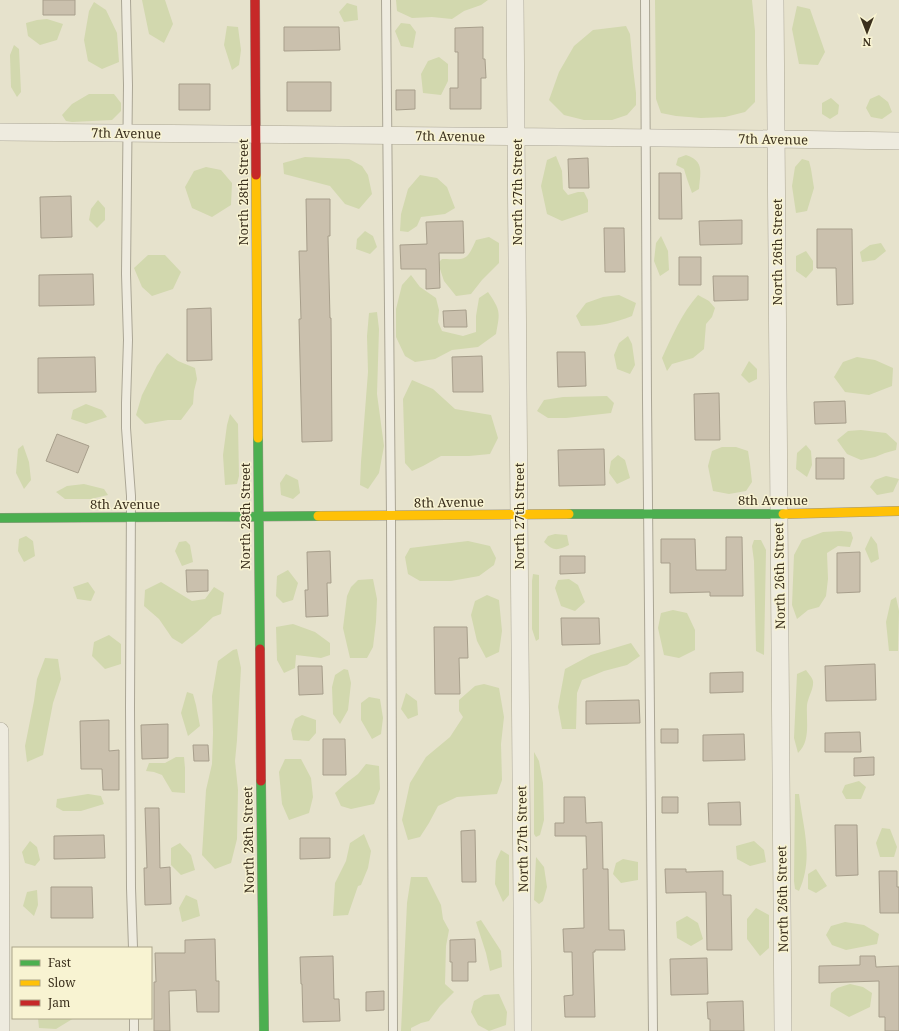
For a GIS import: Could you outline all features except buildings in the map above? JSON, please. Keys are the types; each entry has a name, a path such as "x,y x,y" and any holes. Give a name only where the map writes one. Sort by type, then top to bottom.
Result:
{"street":[{"name":"North 28th Street","path":"255,0 258,517 264,1031"},
{"name":"North 27th Street","path":"515,0 523,1031"},
{"name":"North 26th Street","path":"775,0 783,1031"},
{"name":"7th Avenue","path":"0,132 899,141"},
{"name":"8th Avenue","path":"0,518 899,511"},
{"path":"0,731 1,1031"}],"lane":[{"path":"126,0 128,85 126,274 128,340 126,428 131,496 130,700 133,947"},
{"path":"386,0 391,516 393,1031"},
{"path":"645,0 653,1031"},
{"path":"134,1019 134,1031"}],"green space":[{"path":"142,0 165,0 173,24 164,43 149,34"},
{"path":"396,0 488,0 481,5 464,11 452,19 432,17 412,18 397,11"},
{"path":"655,0 752,0 755,31 755,102 745,112 725,117 701,118 661,113 656,99"},
{"path":"94,2 106,10 117,33 119,62 102,69 88,61 84,40 89,11"},
{"path":"347,3 357,6 358,20 344,22 339,12"},
{"path":"797,6 810,9 825,52 818,65 799,64 792,29"},
{"path":"47,19 63,24 57,40 40,45 28,36 26,23"},
{"path":"401,23 410,24 416,32 413,48 401,46 395,31"},
{"path":"227,26 238,27 241,50 239,65 232,70 224,45"},
{"path":"626,26 630,34 636,105 627,115 612,120 584,120 564,115 549,100 559,72 574,46 593,30"},
{"path":"14,45 19,49 21,92 17,97 11,87 10,55"},
{"path":"439,57 448,64 448,81 441,95 423,93 421,74 428,61"},
{"path":"89,94 114,94 121,103 121,111 112,120 66,121 62,115 72,104"},
{"path":"879,95 888,102 892,112 882,119 871,117 866,108 870,99"},
{"path":"831,98 839,105 838,114 830,119 822,114 822,103"},
{"path":"686,155 696,161 700,168 699,189 692,193 684,169 676,165 678,158"},
{"path":"556,156 562,171 563,189 568,195 584,192 588,200 588,212 562,221 547,214 541,186 547,160"},
{"path":"305,157 349,159 362,166 368,175 372,194 359,209 345,204 330,186 284,174 283,163"},
{"path":"802,159 809,161 814,188 807,211 796,213 792,186 795,167"},
{"path":"206,167 221,170 232,183 231,205 212,217 192,208 185,187 194,171"},
{"path":"420,175 437,178 447,187 455,208 445,214 421,217 417,226 408,232 400,231 401,214 408,189"},
{"path":"98,200 105,208 105,220 97,228 89,220 91,209"},
{"path":"365,231 373,236 377,247 370,254 356,249 357,239"},
{"path":"661,236 668,251 669,270 660,276 654,261 656,243"},
{"path":"489,237 499,243 499,263 482,280 471,294 456,296 444,281 440,269 434,267 442,259 464,258 470,253 476,240"},
{"path":"881,243 886,251 875,260 862,262 860,252 870,245"},
{"path":"806,251 813,261 813,270 806,278 796,271 796,256"},
{"path":"148,255 165,255 181,272 173,289 152,296 142,287 134,268"},
{"path":"411,275 420,287 436,298 439,310 438,322 442,331 463,336 476,332 476,316 479,298 488,292 495,303 499,316 496,334 478,347 452,350 435,359 415,362 405,356 396,337 396,309 402,285"},
{"path":"619,295 636,303 632,316 607,324 581,326 576,316 586,303 603,297"},
{"path":"698,295 709,301 715,308 712,317 706,324 704,349 693,358 672,364 667,371 662,358 682,317"},
{"path":"377,312 379,329 377,394 384,446 379,473 368,489 360,485 368,372 367,336 369,313"},
{"path":"628,336 632,344 635,365 630,374 617,369 614,355 619,343"},
{"path":"167,353 178,361 195,368 197,379 193,404 181,420 168,420 145,424 136,415 142,395 157,366"},
{"path":"857,357 875,360 893,368 892,386 869,395 845,392 834,377 843,362"},
{"path":"749,361 757,369 757,379 749,383 741,375"},
{"path":"412,380 433,389 455,409 491,415 498,438 490,454 441,456 412,471 405,463 403,399"},
{"path":"607,396 614,403 611,413 566,418 548,418 537,411 544,400 563,397"},
{"path":"86,404 102,410 107,417 86,424 71,419 73,410"},
{"path":"230,414 238,424 239,476 237,484 225,485 223,455"},
{"path":"861,430 886,433 897,443 896,450 861,460 847,454 837,440 848,431"},
{"path":"23,445 29,462 31,480 24,489 16,473 18,449"},
{"path":"806,445 811,451 812,465 807,477 796,469 797,453"},
{"path":"722,447 736,447 748,451 752,482 746,491 729,494 713,491 708,466 712,451"},
{"path":"618,455 625,460 630,478 617,484 609,473 611,461"},
{"path":"286,474 298,480 300,493 293,499 281,495 280,483"},
{"path":"886,476 899,479 893,492 877,495 870,487 875,480"},
{"path":"84,484 104,489 108,495 91,499 65,499 56,492 67,486"},
{"path":"823,532 851,532 853,538 850,547 838,546 827,553 828,579 826,596 819,607 808,610 797,619 792,605 794,555 802,540"},
{"path":"555,534 567,535 569,545 562,548 553,549 544,542 548,536"},
{"path":"26,536 33,541 35,556 24,562 18,551 19,539"},
{"path":"871,536 877,544 879,559 871,563 865,549"},
{"path":"754,540 761,540 766,550 764,655 756,651 754,561 752,546"},
{"path":"186,541 190,545 193,562 182,566 175,551 179,542"},
{"path":"468,541 490,546 496,558 494,565 479,576 451,581 420,581 408,574 405,557 410,548"},
{"path":"288,570 298,583 293,600 283,603 276,596 277,576"},
{"path":"533,574 539,575 539,639 536,641 532,629"},
{"path":"373,579 377,599 373,647 367,658 350,658 343,628 347,596 351,587 358,580"},
{"path":"569,579 578,585 585,602 575,611 561,606 555,588 558,580"},
{"path":"88,582 95,592 91,601 77,599 73,587"},
{"path":"161,582 192,601 205,599 214,587 224,593 221,614 213,617 182,644 172,638 159,619 144,606 145,590"},
{"path":"487,595 499,600 502,631 499,652 486,658 477,641 471,615 475,601"},
{"path":"896,597 899,611 898,651 889,651 886,622 891,600"},
{"path":"673,610 687,613 695,630 695,650 679,658 664,655 658,628 661,613"},
{"path":"293,624 315,632 330,643 330,655 321,658 296,655 295,668 284,673 277,660 276,627"},
{"path":"109,635 121,644 121,664 105,669 92,656 94,642"},
{"path":"631,643 640,656 627,665 604,671 582,680 577,693 576,729 562,729 558,707 565,669 591,655"},
{"path":"237,649 241,668 235,761 238,790 237,839 231,863 215,869 202,855 206,790 212,764 212,696 218,661 233,650"},
{"path":"45,658 58,659 61,679 53,703 43,755 27,762 25,746 37,679"},
{"path":"344,669 348,670 351,683 348,710 340,724 333,714 332,687 335,675"},
{"path":"806,670 812,678 813,684 807,705 807,730 805,743 798,753 794,738 797,674"},
{"path":"484,684 499,688 504,717 501,744 502,780 497,794 457,797 438,806 420,837 408,840 402,820 410,783 426,757 450,737 463,717 459,711 459,700 475,686"},
{"path":"187,692 193,694 200,726 188,736 181,713"},
{"path":"406,693 417,701 418,715 408,719 401,709"},
{"path":"369,697 380,699 383,718 381,734 372,739 361,720 361,703"},
{"path":"302,715 316,720 316,733 309,741 293,740 291,730 295,719"},
{"path":"534,752 539,761 543,783 544,820 540,835 536,837 534,834"},
{"path":"176,757 184,757 185,793 172,792 162,775 146,771 149,763 165,763"},
{"path":"285,759 301,759 311,778 313,797 309,813 289,820 282,804 279,772"},
{"path":"366,764 379,766 380,789 374,804 351,809 341,806 335,793 358,774"},
{"path":"859,781 866,787 861,799 846,799 842,792 845,785"},
{"path":"88,794 101,796 104,804 81,811 63,811 56,807 57,799"},
{"path":"795,794 799,794 807,855 806,867 799,891 795,889 794,881"},
{"path":"882,828 890,829 897,847 894,857 880,857 876,843"},
{"path":"364,834 371,851 368,868 361,885 358,886 348,915 333,916 335,883 346,861 350,843"},
{"path":"30,841 37,847 40,860 35,866 25,863 22,852"},
{"path":"754,841 764,850 766,862 750,866 737,859 736,846"},
{"path":"180,843 191,855 195,870 181,875 171,865 171,848"},
{"path":"501,850 509,855 509,895 503,902 495,884 496,861"},
{"path":"536,857 544,867 547,887 543,901 539,904 534,900"},
{"path":"623,859 638,862 638,880 621,883 613,874 616,863"},
{"path":"816,869 827,886 816,893 808,889 808,874"},
{"path":"411,877 427,877 441,905 443,919 449,930 446,946 445,984 454,992 440,1006 429,1021 411,1028 411,1031 401,1031 407,903"},
{"path":"37,890 38,905 34,916 23,906 27,892"},
{"path":"186,895 197,900 200,916 182,922 179,908"},
{"path":"756,908 769,915 769,948 760,956 747,939 747,919"},
{"path":"687,916 698,923 703,939 691,946 677,938 676,922"},
{"path":"481,920 501,951 502,967 490,971 476,922"},
{"path":"845,922 864,925 879,934 877,944 846,950 832,945 826,935 831,926"},
{"path":"850,984 863,987 872,993 870,1007 849,1017 830,1006 831,993 837,988"},
{"path":"499,994 507,1012 506,1025 489,1031 478,1025 471,1012 474,1001 484,995"},
{"path":"38,1019 72,1019 56,1029 39,1028"}],"traffic: fast":[{"path":"258,438 260,649"},
{"path":"569,514 783,514"},
{"path":"0,518 318,516"},
{"path":"261,781 264,1031"}],"traffic: slow":[{"path":"256,175 258,438"},
{"path":"783,514 899,511"},
{"path":"318,516 569,514"}],"traffic: jam":[{"path":"255,0 256,175"},
{"path":"260,649 261,781"}]}
